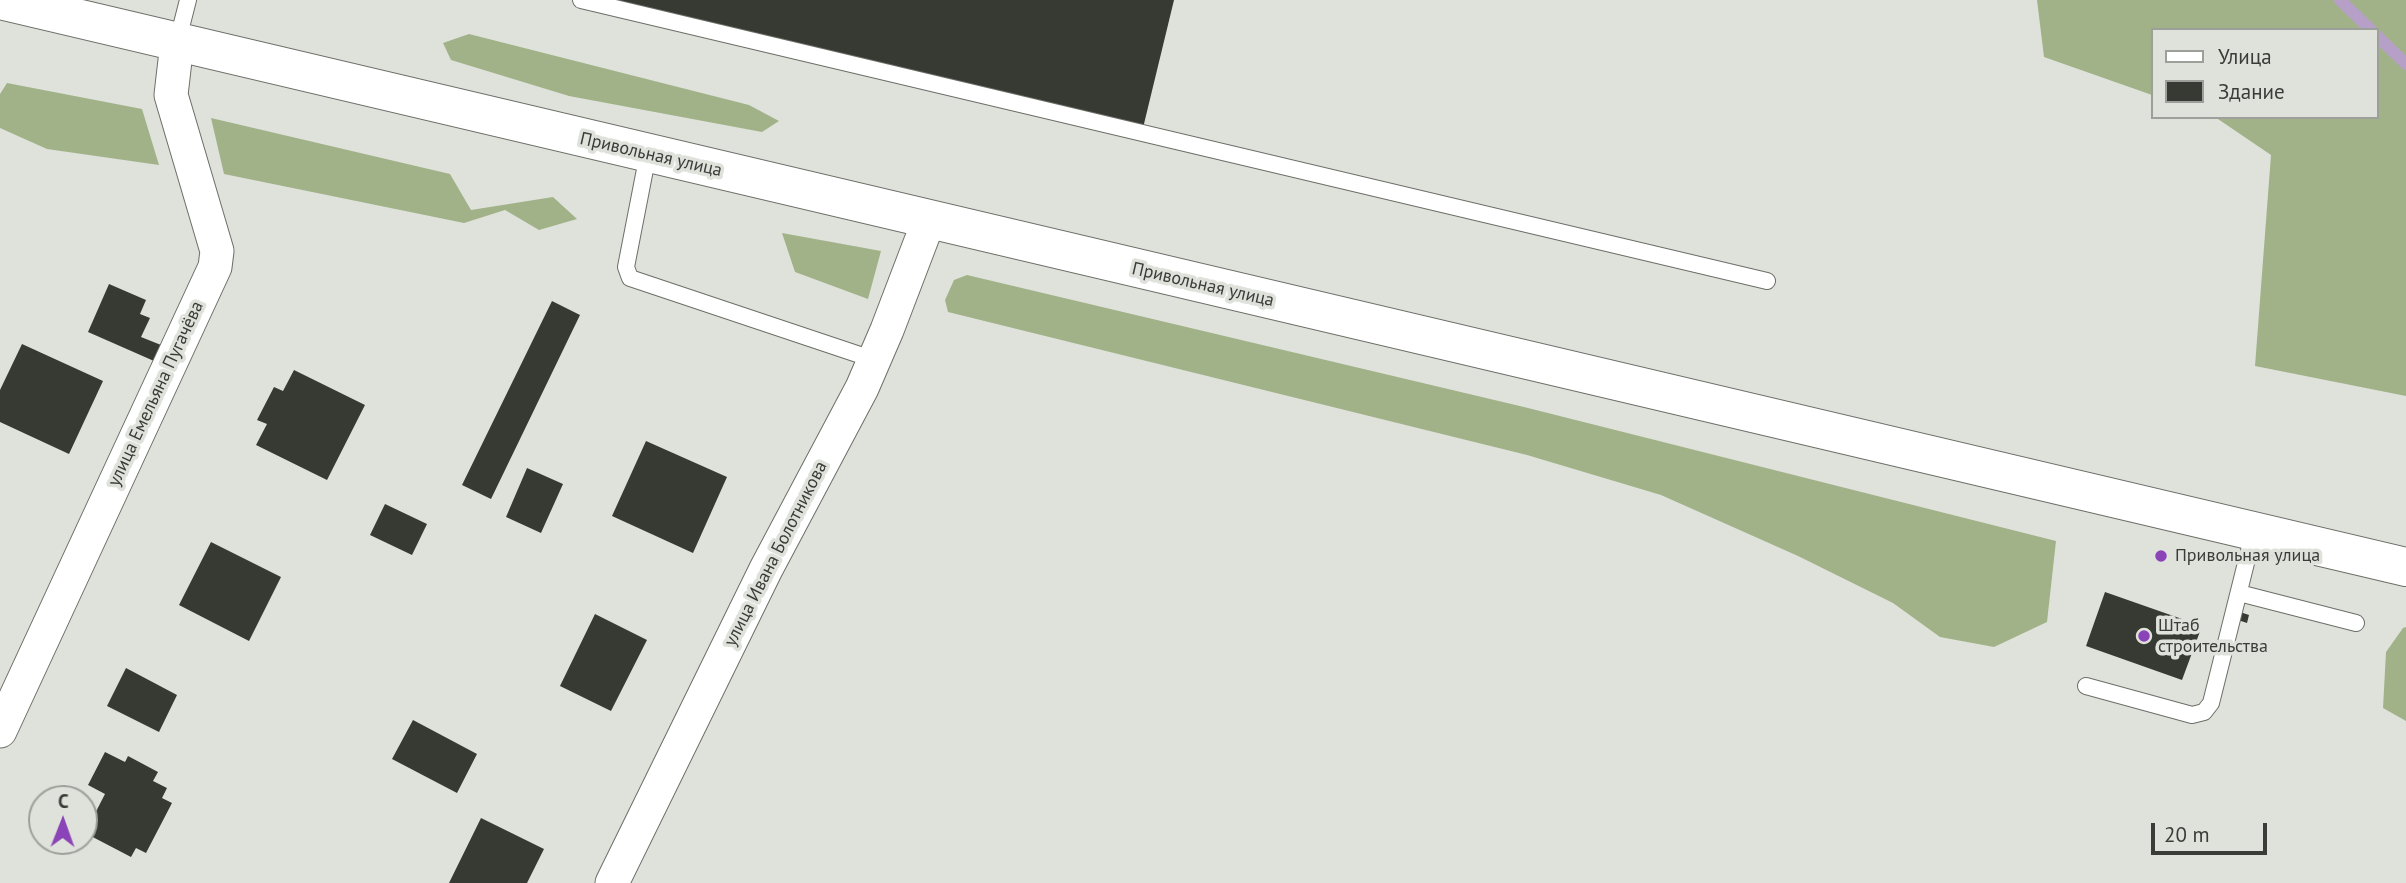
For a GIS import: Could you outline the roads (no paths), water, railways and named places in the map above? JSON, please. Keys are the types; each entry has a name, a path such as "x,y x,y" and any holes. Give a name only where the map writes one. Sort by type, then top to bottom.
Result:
{"street":[{"name":"Привольная улица","path":"0,0 2406,567"},
{"name":"улица Емельяна Пугачёва","path":"0,731 215,267 217,251 171,95 177,43"},
{"name":"улица Ивана Болотникова","path":"612,883 766,569 875,360 929,220"}],"lane":[{"path":"177,43 188,0"},
{"path":"581,0 1767,281"},
{"path":"648,154 626,267 631,278 875,360"},
{"path":"2087,686 2192,715 2204,712 2211,703 2255,531"},
{"path":"2239,593 2356,622"}],"waterway":[{"path":"2340,0 2369,28"},
{"path":"2378,37 2406,64"}],"place":[{"name":"Привольная улица","path":"2161,556"},
{"name":"Штаб строительства","path":"2144,636"}]}
